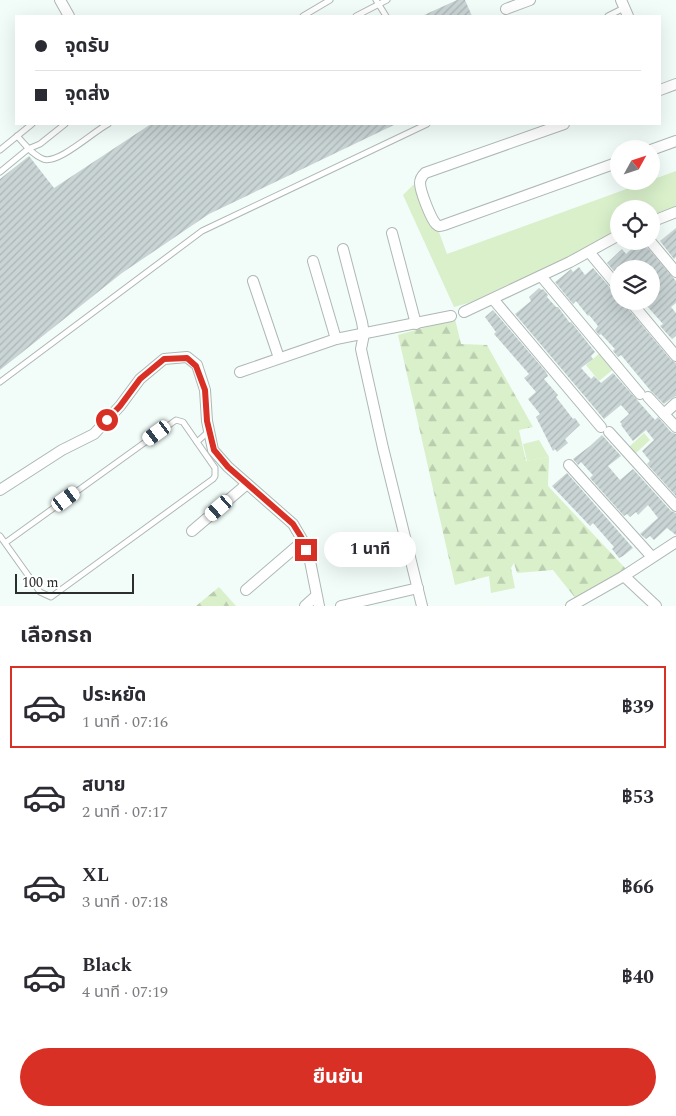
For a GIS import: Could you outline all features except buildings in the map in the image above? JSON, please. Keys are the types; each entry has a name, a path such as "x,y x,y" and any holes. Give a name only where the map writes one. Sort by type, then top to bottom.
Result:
{"street":[{"path":"60,0 68,15"},
{"path":"506,9 530,0"},
{"path":"661,90 676,84"},
{"path":"561,125 425,173 421,178 420,184 430,215 436,224 444,226 610,165"},
{"path":"660,147 676,141"},
{"path":"660,218 676,212"},
{"path":"392,233 416,324"},
{"path":"464,312 541,276 610,240"},
{"path":"343,249 362,322 364,334 361,349 422,606"},
{"path":"658,250 676,272"},
{"path":"589,252 610,277"},
{"path":"313,261 336,339"},
{"path":"541,276 644,396 676,427"},
{"path":"253,281 279,358"},
{"path":"493,299 605,429 676,506"},
{"path":"638,310 676,356"},
{"path":"240,372 336,339 451,316"},
{"path":"0,490 62,450 94,434 120,406 140,379 164,359 187,358 196,366 205,390 207,421 214,450 228,467 293,524 303,540 310,560 318,601 305,606"},
{"path":"664,414 676,403"},
{"path":"569,465 652,557"},
{"path":"192,531 247,484"},
{"path":"246,590 303,540"},
{"path":"571,606 624,576 676,542"},
{"path":"624,576 656,606"},
{"path":"341,606 418,588"}],"lane":[{"path":"305,15 330,0"},
{"path":"358,15 377,2 387,0"},
{"path":"377,2 385,15"},
{"path":"610,15 624,8"},
{"path":"0,150 31,125"},
{"path":"0,172 28,149 40,144 64,125"},
{"path":"17,136 28,149 44,160 52,160 68,152 107,125"},
{"path":"0,382 202,231 424,125"},
{"path":"0,536 5,543 40,592 51,597 213,479 215,468 183,422 180,420 173,422 5,543"},
{"path":"196,442 209,431"}],"green space":[{"path":"676,171 676,207 660,213 660,200 610,200 610,234 574,255 472,302 454,307 403,195 413,185 418,186 447,254 624,190 660,190 660,177"},
{"path":"455,319 461,344 487,345 533,427 519,430 526,461 549,457 548,486 626,569 576,599 553,570 517,573 514,563 511,568 515,588 491,593 489,576 455,585 398,335"},
{"path":"601,352 615,368 599,381 586,365"},
{"path":"644,433 650,440 635,454 629,447"},
{"path":"539,440 549,457 527,461 523,444"},
{"path":"219,587 236,606 196,606"}],"route":[{"path":"107,420 140,379 164,359 187,358 196,366 205,390 207,421 214,450 228,467 293,524 303,540 306,550"}]}
